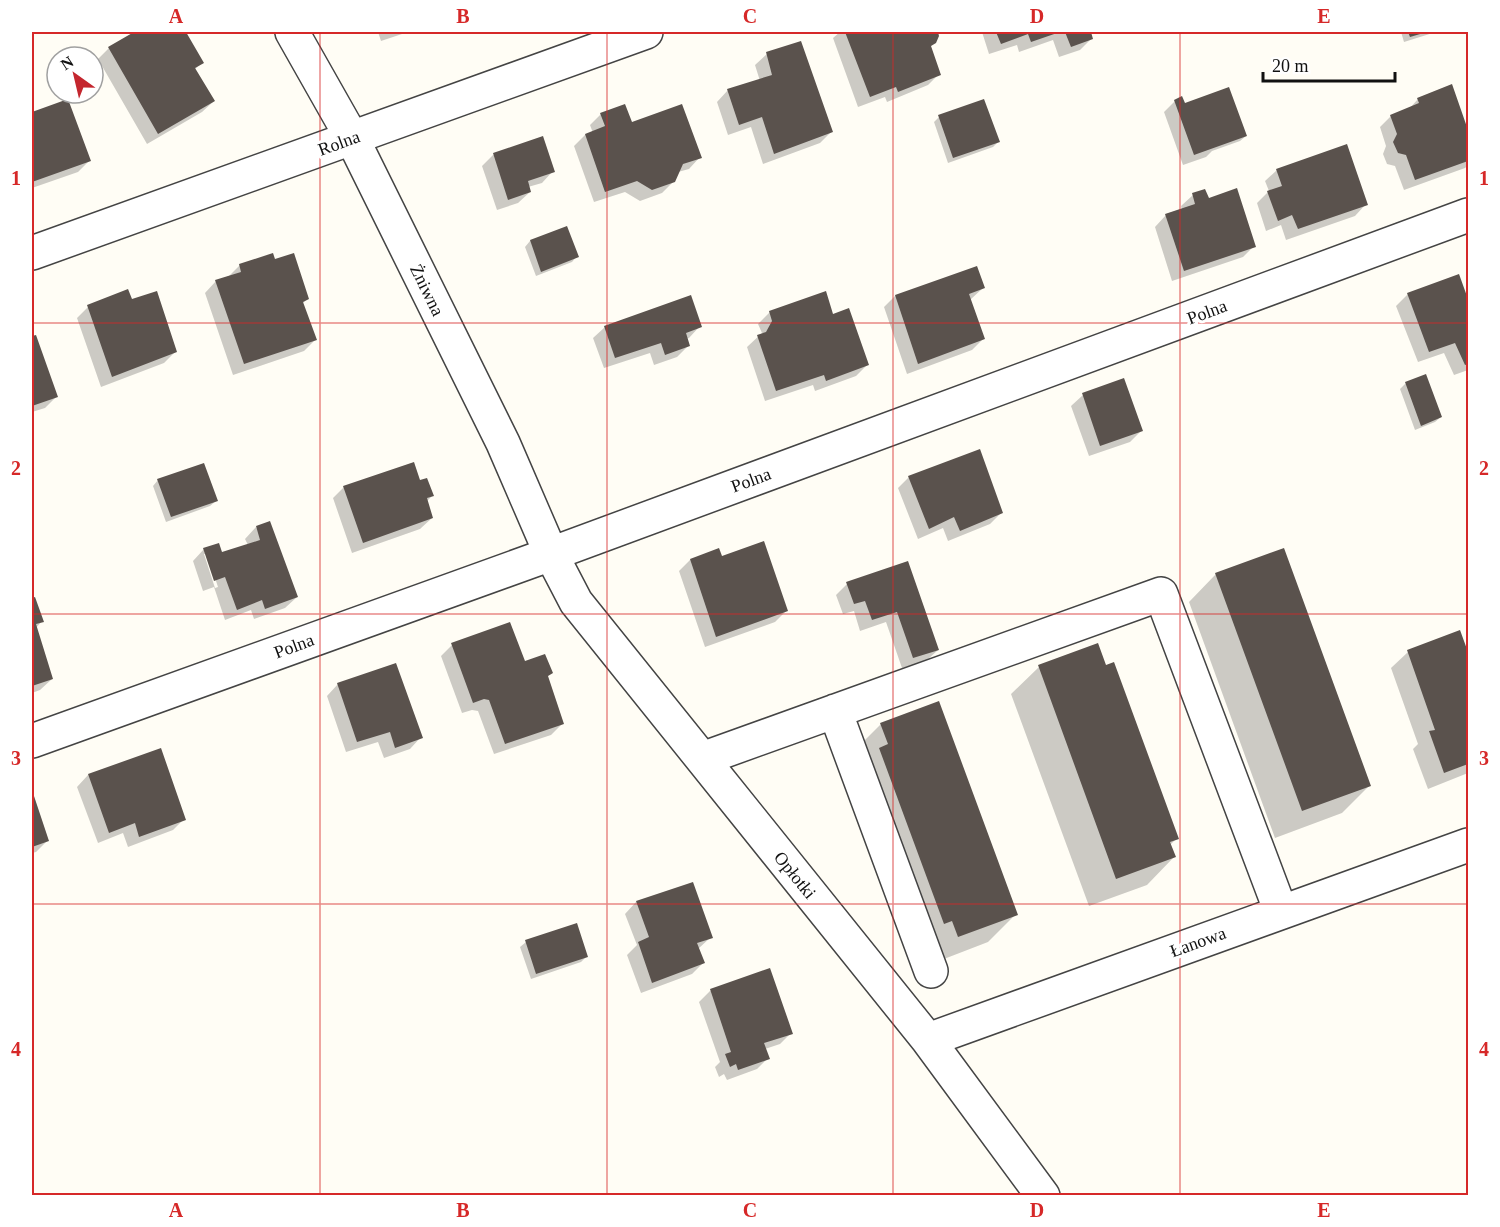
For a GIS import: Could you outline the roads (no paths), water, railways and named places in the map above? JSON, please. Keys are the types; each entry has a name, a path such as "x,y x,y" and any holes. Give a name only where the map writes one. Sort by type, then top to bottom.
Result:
{"street":[{"name":"Żniwna","path":"292,32 352,138 503,443 551,554"},
{"name":"Rolna","path":"32,253 646,32"},
{"name":"Polna","path":"32,741 551,554 1468,215"},
{"name":"Opłotki","path":"551,554 576,602 928,1040 1042,1196"},
{"path":"702,759 1161,594 1281,912"},
{"path":"835,711 931,971"},
{"name":"Łanowa","path":"928,1040 1468,845"}]}
